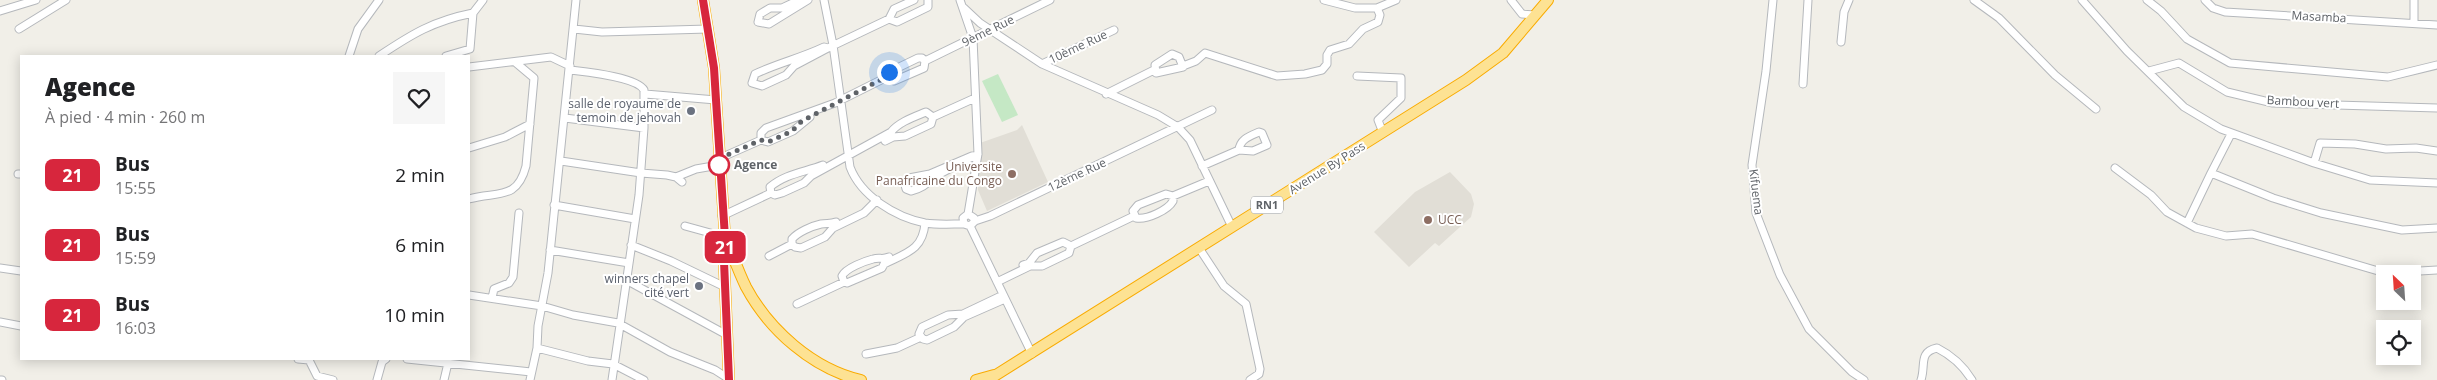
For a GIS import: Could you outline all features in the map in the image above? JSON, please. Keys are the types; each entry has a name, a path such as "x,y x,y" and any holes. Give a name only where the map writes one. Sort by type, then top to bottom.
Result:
{"highway":[{"path":"703,0 716,100 722,216 725,237 729,379"},
{"name":"Avenue By Pass","path":"976,380 992,377 1032,354 1485,67 1502,53 1548,0"},
{"path":"725,237 746,287 777,328 811,358 836,371 861,380"}],"street":[{"path":"0,12 36,0"},
{"path":"19,29 66,0"},
{"path":"349,55 358,29 379,0"},
{"path":"449,55 470,49 473,12 483,0"},
{"path":"417,360 530,376 537,348 550,250 561,160 576,0"},
{"path":"800,0 783,10 808,0"},
{"path":"824,0 838,101 848,156 857,183 868,195 897,212 923,222 969,224"},
{"path":"793,64 780,62 755,74 752,83 762,86 786,75 793,64 889,19 894,9 914,0"},
{"path":"889,19 897,22 928,7 929,0"},
{"path":"960,0 973,38 975,98 975,155 968,214 963,218 969,224 1032,354"},
{"name":"9ème Rue","path":"925,61 1050,0"},
{"path":"1324,0 1355,8 1378,8 1396,0"},
{"path":"1511,0 1522,14 1535,15"},
{"name":"Kifuema","path":"1773,0 1766,71 1752,165 1756,213 1780,275 1809,329 1852,372 1864,380"},
{"path":"1803,84 1808,0"},
{"path":"1841,42 1844,12 1849,0"},
{"path":"1974,0 1999,18 2054,75 2096,109"},
{"path":"2082,0 2127,51 2192,113 2231,134 2370,180 2437,183"},
{"path":"2146,0 2161,11 2187,39 2230,63 2388,77 2437,66"},
{"name":"Masamba","path":"2205,0 2212,8 2225,12 2437,25"},
{"path":"2414,0 2414,23"},
{"path":"964,8 980,23 1042,64 1106,94 1158,115 1178,127 1190,140 1232,227"},
{"path":"1154,70 1160,74 1196,61 1205,53 1277,76 1305,74 1322,70 1327,64 1326,54 1330,50 1349,44 1363,29 1378,22 1380,15 1378,8"},
{"path":"381,55 420,30 446,18 473,12"},
{"path":"574,29 602,32 708,29"},
{"name":"10ème Rue","path":"1042,64 1114,30"},
{"path":"1106,94 1154,70 1158,62 1172,54 1179,57 1183,66"},
{"path":"470,67 551,57 570,68 633,82 642,86 645,94 641,173 632,246 618,323 612,380"},
{"path":"561,160 641,173 667,174 679,180 696,169 719,162 761,140 768,142 792,131 802,119 888,76 893,70 918,58 922,58 925,61 924,68 894,81 888,76"},
{"path":"470,199 503,193 521,184 526,166 534,78 515,62"},
{"name":"Bambou vert","path":"2149,71 2179,63 2228,92 2273,103 2437,108"},
{"path":"1357,76 1401,78 1401,98 1378,120 1383,132"},
{"path":"645,94 716,100"},
{"path":"892,134 901,137 914,132 931,124 933,117 975,98"},
{"name":"12ème Rue","path":"969,224 990,216 1212,110"},
{"path":"771,193 770,187 775,183 796,173 809,173 838,158 862,152 892,134 897,126 918,115 926,112 933,117"},
{"path":"761,140 761,133 766,128 791,117 802,119"},
{"path":"565,118 644,128"},
{"path":"470,148 505,137 530,124"},
{"path":"2187,223 2231,134"},
{"path":"2314,163 2320,143 2355,144 2386,149 2416,148 2437,151"},
{"path":"1202,166 1239,150"},
{"path":"931,176 929,183 911,192 905,185 909,178 931,176 970,160 975,155"},
{"path":"2115,168 2151,195 2168,212 2187,223 2226,236 2252,234 2303,247 2348,263 2385,273 2437,270"},
{"path":"722,216 771,193 775,195 782,193 804,183 809,173"},
{"path":"2211,173 2273,198 2321,212 2402,230 2437,228"},
{"path":"1134,216 1134,211 1138,205 1166,194 1173,196 1209,181"},
{"path":"1134,216 1143,219 1168,207 1173,201 1173,196"},
{"path":"792,244 792,239 796,235 820,224 832,226 864,213 877,200"},
{"path":"554,205 635,219"},
{"path":"492,298 494,289 509,283 513,277 519,213"},
{"path":"968,214 974,218 969,224"},
{"path":"1029,264 1042,266 1069,253 1071,246 1134,216"},
{"path":"843,280 845,271 874,258 883,262 917,246 924,239 923,222"},
{"path":"684,226 725,237"},
{"path":"792,244 795,247 801,248 825,237 832,226"},
{"path":"996,280 1029,264 1037,253 1063,242 1071,246"},
{"path":"769,256 792,244"},
{"path":"632,246 671,261 725,287"},
{"path":"1198,248 1224,286 1246,304 1260,369 1259,374 1250,380"},
{"path":"550,250 629,263"},
{"path":"843,280 846,283 882,268 883,262"},
{"path":"0,268 20,271"},
{"path":"626,280 727,336"},
{"path":"796,302 843,280"},
{"path":"470,295 542,306 573,315 618,323 670,352 715,370 729,379"},
{"path":"866,354 897,348 920,336 922,327 948,315 959,317 1004,297"},
{"path":"920,336 927,340 942,333 954,327 959,317"},
{"path":"0,322 20,326"},
{"path":"899,344 920,336"},
{"path":"537,348 588,361 613,364 644,380"},
{"path":"1921,380 1924,356 1929,350 1937,348 1945,352 1966,370 1972,380"},
{"path":"309,360 314,377 333,380"},
{"path":"377,380 382,362 385,360"},
{"path":"444,380 448,363"}],"shaded area":[{"name":"Universite Panafricaine du Congo","path":"1022,125 1048,182 987,211 978,190 980,143 1017,130"},
{"name":"UCC","path":"1450,172 1471,194 1474,204 1471,217 1439,246 1435,243 1409,267 1374,232 1415,192"}],"green space":[{"path":"998,74 1018,115 1002,122 982,81"}],"bus line":[{"name":"21","path":"703,0 714,68 718,159 725,237 724,261 729,380"}],"place":[{"name":"salle de royaume de temoin de jehovah","path":"691,111"},
{"name":"Agence","path":"719,165"},
{"name":"Universite Panafricaine du Congo","path":"1012,174"},
{"name":"UCC","path":"1428,220"},
{"name":"winners chapel cité vert","path":"699,286"}],"route":[{"path":"719,165 718,159 761,140 768,142 792,131 802,121 888,76 889,72"}]}
